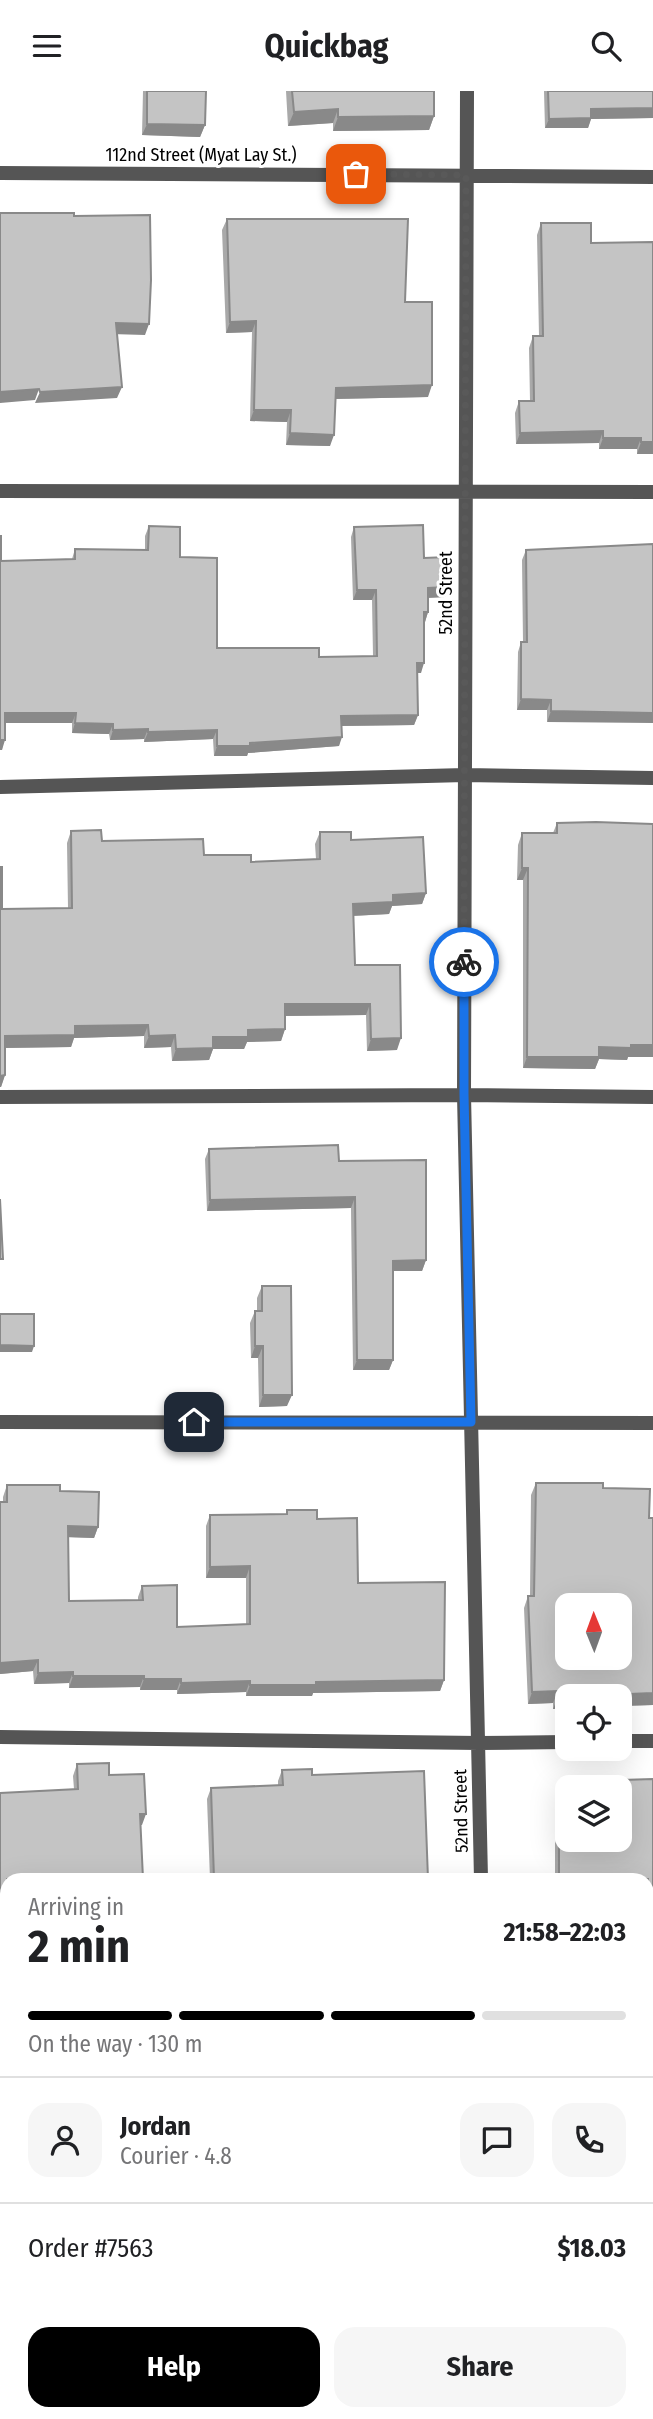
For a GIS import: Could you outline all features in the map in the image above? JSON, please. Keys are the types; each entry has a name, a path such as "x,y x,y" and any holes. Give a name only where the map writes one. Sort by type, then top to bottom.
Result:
{"street":[{"name":"52nd Street","path":"467,91 464,1094 481,1873"},
{"name":"112nd Street (Myat Lay St.)","path":"0,173 653,177"},
{"path":"0,491 653,492"},
{"path":"0,787 465,775 653,778"},
{"path":"0,1097 464,1094 653,1097"},
{"path":"0,1422 653,1423"},
{"path":"0,1737 555,1742"},
{"path":"632,1741 653,1741"}],"building":[{"path":"147,91 206,91 205,125 147,124"},
{"path":"292,91 434,91 434,116 338,117 338,109 294,112"},
{"path":"548,91 653,91 653,108 591,109 591,118 549,119"},
{"path":"0,213 150,215 149,324 116,323 122,387 0,392"},
{"path":"227,219 408,219 405,302 432,302 432,385 336,388 334,435 290,433 291,410 254,410 256,321 230,322"},
{"path":"541,223 591,223 591,243 653,242 653,442 641,442 641,438 603,438 603,431 520,433 519,401 534,401 533,336 543,336"},
{"path":"423,525 424,558 447,557 448,587 428,588 428,612 424,612 424,663 417,663 418,715 341,716 342,737 250,743 250,746 217,746 217,730 113,730 113,724 75,723 76,713 5,713 5,740 0,740 0,536 1,561 75,559 75,549 148,550 149,526 180,527 180,557 217,558 217,648 319,648 319,657 377,656 376,590 357,590 354,527"},
{"path":"653,544 653,713 551,711 551,700 521,699 521,642 527,642 526,550"},
{"path":"557,823 653,824 653,1045 631,1045 631,1048 599,1047 599,1057 527,1057 528,868 522,868 522,833 557,833"},
{"path":"101,830 102,841 203,839 204,855 251,855 251,862 320,859 320,832 351,832 351,840 423,837 426,893 393,895 393,902 353,904 355,965 400,965 401,1038 371,1039 370,1004 285,1004 285,1029 248,1030 248,1037 213,1037 213,1048 176,1049 175,1035 149,1036 148,1025 75,1026 75,1035 5,1036 5,1075 0,1076 0,867 2,909 72,908 71,831"},
{"path":"338,1145 339,1161 426,1160 426,1260 393,1261 393,1360 357,1360 355,1197 210,1200 209,1149"},
{"path":"0,1199 3,1259 0,1259"},
{"path":"262,1286 291,1286 292,1395 263,1395 263,1346 255,1346 255,1311 262,1311"},
{"path":"0,1314 34,1314 34,1346 0,1345"},
{"path":"536,1483 603,1483 603,1488 650,1489 649,1518 653,1518 653,1693 632,1694 632,1684 555,1684 555,1691 532,1692 528,1596 534,1596"},
{"path":"7,1485 60,1485 60,1491 99,1492 98,1527 68,1526 69,1601 143,1600 142,1586 177,1585 177,1627 250,1624 250,1566 210,1567 210,1515 287,1514 287,1510 317,1510 317,1519 357,1518 358,1583 445,1582 444,1680 316,1682 316,1685 250,1685 250,1681 181,1683 181,1679 144,1679 144,1676 38,1673 38,1660 0,1663 0,1502 7,1502"},
{"path":"109,1763 109,1775 144,1774 146,1814 140,1814 143,1873 0,1873 0,1793 78,1789 77,1764"},
{"path":"312,1769 312,1775 424,1771 428,1873 214,1873 211,1788 283,1785 282,1770"},
{"path":"653,1779 653,1873 559,1873 559,1852 632,1852 632,1780"}],"way so far":[{"path":"356,174 466,175 464,962"}],"route":[{"path":"194,1422 471,1422 464,962"}]}
